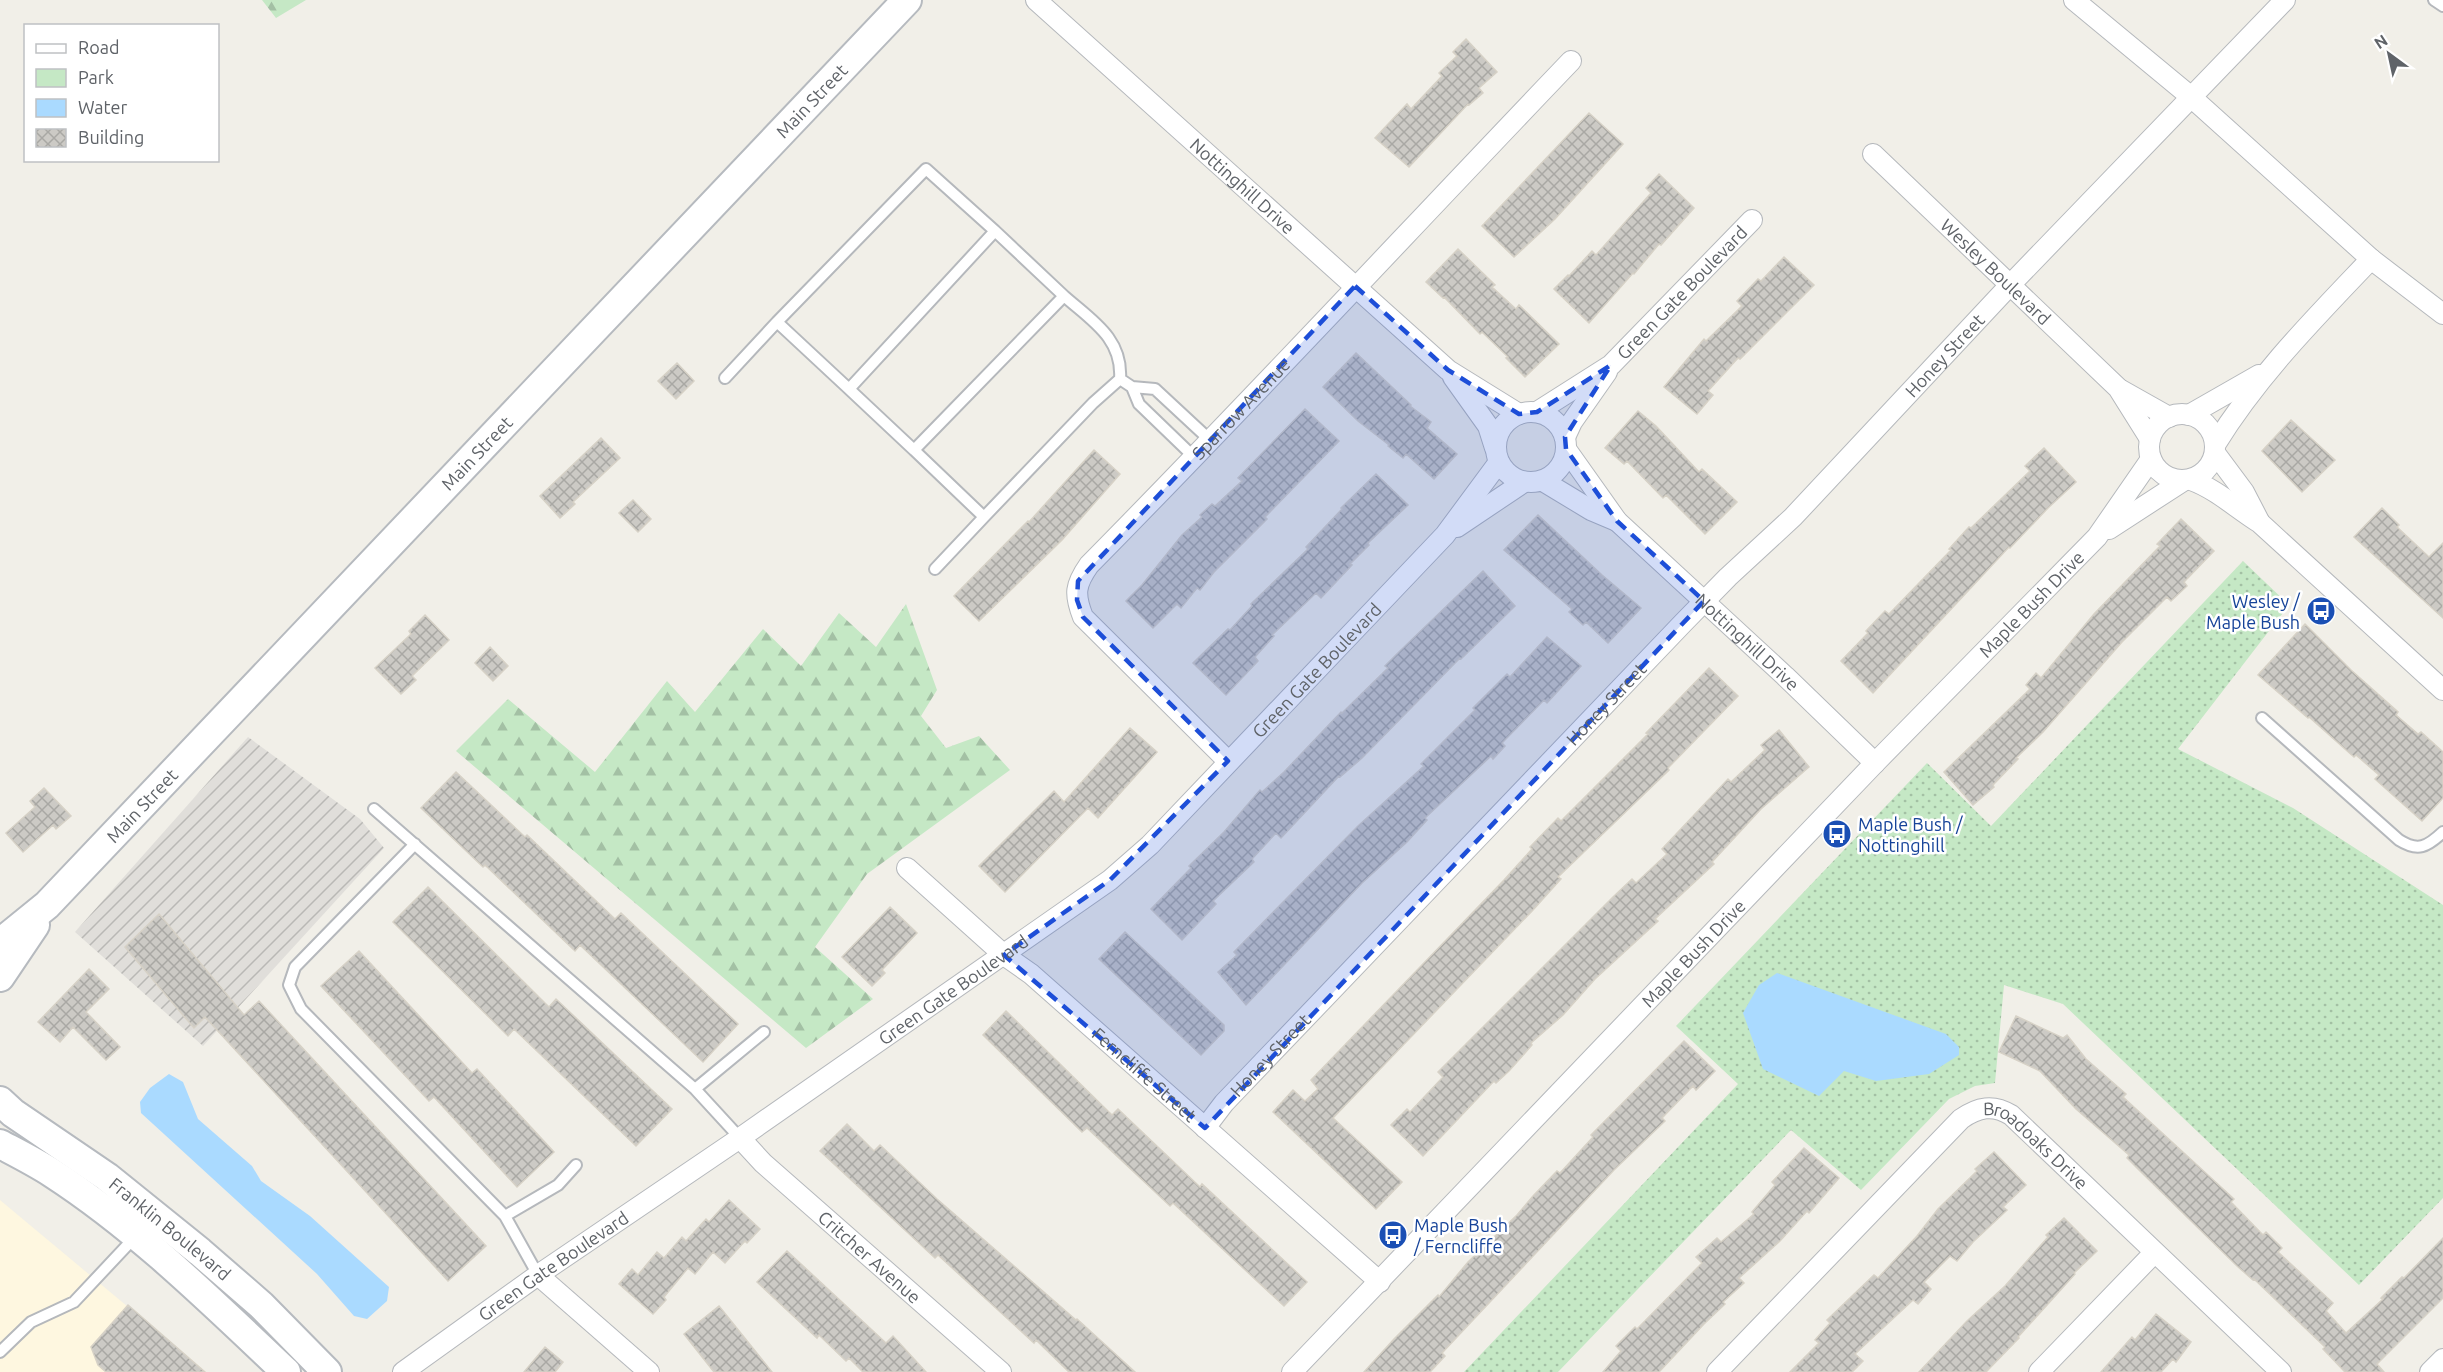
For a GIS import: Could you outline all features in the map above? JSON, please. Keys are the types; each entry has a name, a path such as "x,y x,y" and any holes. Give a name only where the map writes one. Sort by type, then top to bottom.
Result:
{"main road":[{"name":"Main Street","path":"0,943 47,905 907,0"},
{"name":"Main Street","path":"0,977 27,940 47,905"},
{"name":"Franklin Boulevard","path":"0,1101 13,1113 107,1177 200,1252 261,1305 327,1372"},
{"name":"Franklin Boulevard","path":"0,1143 51,1173 135,1236 229,1318 285,1372"}],"street":[{"name":"Nottinghill Drive","path":"1036,0 1448,370 1488,426 1497,455"},
{"path":"2074,0 2190,96 2371,259 2443,314"},
{"name":"Honey Street","path":"1205,1128 1232,1094 1704,602 1793,517 2011,284 2285,0"},
{"name":"Sparrow Avenue","path":"1228,761 1083,617 1077,600 1078,581 1089,565 1195,458 1355,286 1571,61"},
{"name":"Wesley Boulevard","path":"1873,154 2118,388 2150,439"},
{"name":"Green Gate Boulevard","path":"1566,443 1572,422 1587,405 1611,365 1752,220"},
{"path":"2187,480 2206,470 2233,416 2269,369 2371,259"},
{"name":"Green Gate Boulevard","path":"1528,413 1611,365"},
{"path":"2269,369 2189,415 2169,417 2160,422 2150,439 2151,459 2167,477 2207,486 2260,522 2443,690"},
{"name":"Nottinghill Drive","path":"1448,370 1528,413"},
{"name":"Wesley Boulevard","path":"2118,388 2169,417"},
{"path":"1528,413 1555,421 1566,443 1559,469 1533,481 1509,475 1497,455 1502,427 1528,413"},
{"path":"2189,415 2204,422 2214,436 2215,449 2244,492 2260,522"},
{"name":"Nottinghill Drive","path":"1566,443 1617,521 1785,676 1875,763"},
{"name":"Green Gate Boulevard","path":"403,1372 538,1275 740,1138 1110,880 1150,845 1444,535 1497,455"},
{"name":"Maple Bush Drive","path":"1292,1372 1875,763 2097,537 2151,459"},
{"name":"Maple Bush Drive","path":"2097,537 2165,490 2187,480"},
{"name":"Nottinghill Drive","path":"1533,481 1617,521"},
{"name":"Green Gate Boulevard","path":"1444,535 1533,481"},
{"name":"Ferncliffe Street","path":"907,868 1004,955 1031,974 1380,1282"},
{"name":"Broadoaks Drive","path":"1718,1372 1961,1119 1973,1110 1987,1107 2000,1108 2012,1114 2154,1253 2281,1372"},
{"name":"Critcher Avenue","path":"740,1138 763,1163 1001,1372"},
{"path":"2039,1372 2154,1253"},
{"path":"538,1275 649,1372"},
{"path":"2430,1372 2443,1359"}],"lane":[{"path":"2434,0 2443,6"},
{"path":"725,378 926,169 995,231 1111,339 1121,367 1120,379 1093,403 935,569"},
{"path":"849,389 995,231"},
{"path":"914,450 1064,296"},
{"path":"777,322 984,517"},
{"path":"1120,379 1132,387 1155,389 1211,441"},
{"path":"1132,387 1139,404 1195,458"},
{"path":"2262,718 2399,840 2410,847 2421,847 2434,841 2443,832"},
{"path":"374,809 694,1089 740,1138"},
{"path":"415,844 295,967 289,986 301,1009 505,1216 538,1275"},
{"path":"694,1089 764,1032"},
{"path":"505,1216 558,1185 576,1165"},
{"path":"0,1352 31,1322 74,1302 135,1236"}],"highlighted area":[{"path":"1355,286 1448,370 1519,414 1537,412 1611,365 1565,437 1566,449 1617,521 1704,601 1205,1128 1004,955 1110,880 1228,761 1083,617 1077,600 1078,581"}],"shaded area":[{"path":"248,737 360,819 384,848 203,1046 75,932"},
{"path":"0,1200 206,1372 0,1372"}],"green space":[{"path":"262,0 306,0 276,18"},
{"path":"2243,561 2289,605 2178,749 2293,808 2443,905 2443,1198 2359,1285 2063,1004 2004,985 1995,1083 1975,1086 1949,1099 1861,1190 1791,1130 1558,1372 1464,1372 1738,1084 1676,1026 1927,763 1991,826"},
{"path":"906,604 937,690 921,716 946,748 979,736 1010,770 867,874 815,947 873,999 806,1048 456,751 508,699 595,772 667,681 695,712 763,629 801,666 839,613 876,647"}],"water":[{"path":"1777,973 1946,1034 1959,1047 1959,1055 1929,1074 1876,1081 1844,1071 1819,1096 1763,1069 1743,1013 1759,985"},
{"path":"169,1074 183,1082 198,1119 252,1166 261,1181 310,1216 389,1287 387,1301 367,1319 354,1316 317,1274 141,1113 140,1102 150,1088"}],"building":[{"path":"1466,39 1497,72 1479,88 1483,93 1468,104 1409,167 1375,138 1407,104 1411,109 1442,76 1439,73 1457,56 1453,52"},
{"path":"1589,113 1623,144 1555,219 1514,257 1482,226"},
{"path":"1659,174 1694,208 1589,323 1554,289 1592,251 1596,255 1651,193 1646,188"},
{"path":"1458,249 1495,285 1492,287 1516,309 1519,305 1559,344 1525,377 1482,332 1480,334 1426,282"},
{"path":"1784,257 1814,285 1740,359 1738,358 1708,391 1713,395 1697,414 1664,387 1704,339 1706,341 1742,306 1737,301 1758,279 1761,281"},
{"path":"1356,353 1410,406 1431,422 1427,428 1457,454 1434,479 1406,454 1403,458 1388,446 1323,387"},
{"path":"677,363 694,381 676,399 658,381"},
{"path":"1305,409 1339,441 1265,517 1267,519 1214,572 1200,590 1197,588 1181,608 1177,604 1153,628 1126,601 1142,585 1182,535 1202,517 1200,515 1212,504 1215,506 1242,481 1238,478"},
{"path":"1638,411 1656,426 1699,472 1702,469 1737,502 1705,534 1666,495 1663,498 1627,461 1624,464 1605,448"},
{"path":"2291,420 2335,460 2302,492 2262,451"},
{"path":"601,438 620,458 573,502 575,504 560,518 540,496"},
{"path":"2044,448 2076,482 2009,547 1873,693 1841,661 1885,611 1889,614 1951,550 1949,549 1969,527 1971,528 2030,471 2025,466"},
{"path":"1094,450 1120,474 1062,540 979,621 954,596 1029,522"},
{"path":"1376,474 1408,505 1368,543 1369,545 1350,564 1352,565 1321,598 1316,593 1272,635 1274,636 1255,657 1258,661 1226,695 1193,663 1228,629 1230,630 1252,606 1251,604 1308,549 1306,547 1341,508"},
{"path":"633,500 651,519 638,532 619,513"},
{"path":"2382,508 2399,525 2397,527 2429,557 2443,543 2443,618 2354,537"},
{"path":"1538,515 1641,608 1608,643 1586,622 1583,625 1569,612 1572,609 1504,550"},
{"path":"2181,519 2214,551 2184,582 2187,586 2171,601 2167,597 2122,642 2043,732 2016,758 2018,759 1993,785 1994,787 1973,805 1944,772 2030,689 2026,685 2036,673 2041,678 2094,614 2160,546 2157,544"},
{"path":"1483,571 1515,606 1460,658 1362,758 1339,776 1281,838 1276,833 1252,859 1254,862 1213,901 1216,904 1182,940 1151,909 1191,868 1189,866 1224,832 1260,790 1262,792 1284,772 1341,712 1388,668 1385,666"},
{"path":"425,615 449,640 412,676 416,680 401,694 375,668 411,634 409,631"},
{"path":"2305,624 2398,712 2396,715 2418,734 2421,732 2443,752 2443,798 2422,821 2375,779 2379,775 2356,755 2354,757 2258,675"},
{"path":"1547,637 1581,666 1547,703 1544,700 1502,743 1505,746 1493,759 1491,756 1425,818 1427,820 1407,842 1362,883 1246,1005 1218,972 1237,955 1234,952 1358,826 1424,766 1421,764 1475,710 1473,708 1507,674 1510,677"},
{"path":"490,647 508,666 493,681 475,663"},
{"path":"1709,668 1738,696 1668,768 1669,770 1558,877 1561,879 1533,910 1333,1118 1402,1182 1376,1209 1273,1112 1293,1090 1305,1101 1318,1089 1311,1080 1504,880 1532,849 1530,847 1558,818 1561,821 1648,734 1646,733"},
{"path":"1130,728 1157,752 1098,818 1088,808 1005,892 979,866 1054,791 1064,802"},
{"path":"1779,730 1809,767 1761,809 1712,862 1714,864 1655,919 1658,921 1595,979 1563,1015 1531,1043 1532,1045 1509,1071 1496,1083 1494,1081 1423,1156 1391,1125 1407,1109 1410,1112 1443,1077 1438,1072 1613,897 1632,879 1636,883 1667,854 1662,849 1728,779 1731,782 1765,750 1761,745"},
{"path":"456,772 525,837 527,835 615,919 621,913 738,1024 703,1062 580,945 575,951 421,808"},
{"path":"44,788 71,816 56,829 53,825 23,852 6,833 35,807 30,801"},
{"path":"428,887 549,1007 556,999 672,1109 636,1146 514,1029 508,1036 393,922"},
{"path":"890,907 917,933 882,970 885,973 872,986 842,957"},
{"path":"159,914 244,1015 259,1001 486,1246 448,1281 205,1017 194,1028 125,947"},
{"path":"1125,932 1224,1025 1224,1031 1201,1055 1099,959"},
{"path":"359,951 472,1073 477,1069 554,1152 517,1187 434,1097 429,1101 321,986"},
{"path":"89,969 109,989 86,1012 120,1047 106,1060 73,1027 60,1042 38,1022"},
{"path":"1006,1011 1112,1115 1118,1109 1200,1187 1202,1184 1307,1282 1284,1306 1173,1203 1170,1206 1087,1128 1082,1132 983,1035"},
{"path":"2016,1016 2063,1038 2067,1035 2086,1059 2126,1094 2123,1097 2234,1199 2231,1202 2263,1235 2266,1232 2282,1248 2278,1252 2333,1303 2326,1311 2346,1333 2443,1238 2443,1298 2377,1364 2384,1372 2345,1372 2323,1349 2325,1347 2254,1279 2237,1266 2127,1158 2129,1155 2076,1109 2040,1071 1999,1052"},
{"path":"1684,1041 1715,1071 1696,1090 1693,1086 1662,1118 1665,1121 1614,1170 1442,1353 1445,1356 1430,1372 1364,1372 1438,1295 1439,1297 1468,1262 1517,1215 1557,1171 1560,1173 1593,1137 1591,1135"},
{"path":"847,1124 874,1151 880,1145 937,1199 1135,1372 1069,1372 1036,1340 1034,1343 938,1255 935,1258 820,1151"},
{"path":"1804,1148 1839,1178 1809,1213 1807,1211 1780,1241 1739,1278 1744,1283 1723,1302 1725,1304 1659,1372 1603,1372 1621,1351 1616,1346 1635,1327 1637,1329 1702,1263 1696,1257 1717,1238 1721,1242 1754,1214 1752,1212 1775,1185 1772,1182"},
{"path":"1994,1152 2026,1185 2003,1207 2007,1210 1973,1242 1957,1261 1950,1256 1924,1282 1931,1289 1918,1304 1913,1300 1855,1354 1863,1361 1852,1372 1790,1372 1819,1343 1815,1340 1830,1323 1827,1320 1874,1275 1878,1278 1917,1236 1938,1209"},
{"path":"729,1200 760,1229 747,1243 745,1241 725,1263 713,1252 695,1274 688,1268 664,1297 666,1300 653,1314 619,1284 632,1269 638,1275 657,1252 664,1258 682,1237 686,1241 706,1219 709,1222"},
{"path":"2064,1218 2097,1251 2074,1273 2019,1338 1986,1372 1919,1372 1967,1321 2005,1286 2048,1237 2046,1235"},
{"path":"787,1251 886,1343 893,1336 926,1372 863,1372 849,1358 846,1361 819,1335 817,1338 757,1282"},
{"path":"128,1305 205,1372 106,1372 98,1365 91,1347"},
{"path":"719,1306 772,1372 714,1372 684,1334"},
{"path":"2156,1314 2191,1342 2176,1362 2173,1359 2161,1372 2101,1372 2132,1337 2135,1340"},
{"path":"545,1347 563,1362 555,1372 524,1372"}],"place":[{"name":"Wesley / Maple Bush","path":"2321,611"},
{"name":"Maple Bush / Nottinghill","path":"1837,834"},
{"name":"Maple Bush / Ferncliffe","path":"1393,1235"}]}
